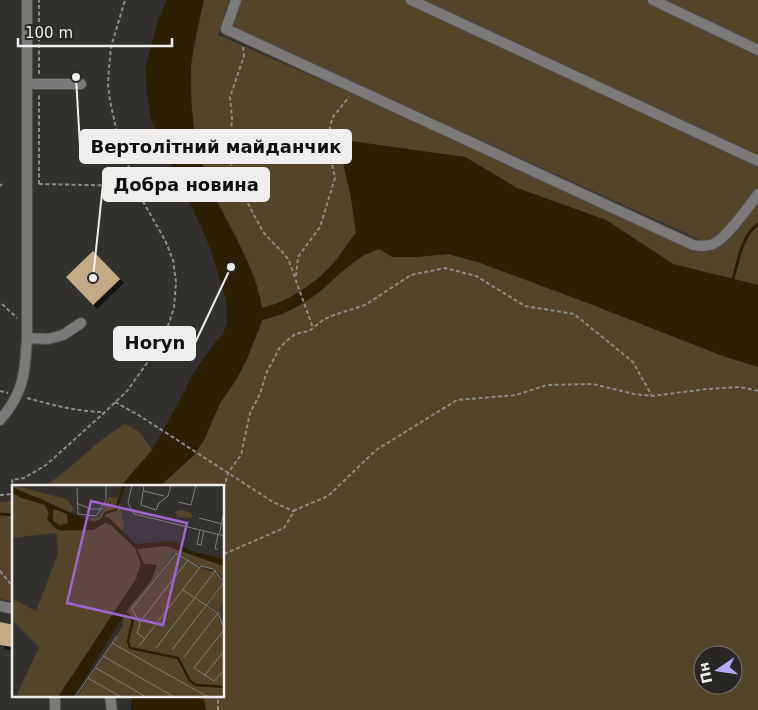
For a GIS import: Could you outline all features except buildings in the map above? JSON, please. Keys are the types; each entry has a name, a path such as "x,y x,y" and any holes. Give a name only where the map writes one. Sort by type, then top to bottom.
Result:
{"street":[{"path":"0,420 8,411 17,395 25,372 27,338 27,0"},
{"path":"236,0 226,29 693,245 710,245 722,238 758,194"},
{"path":"411,0 758,161"},
{"path":"653,0 758,50"},
{"path":"27,84 81,84"},
{"path":"27,338 48,339 63,334 81,322"}],"path":[{"path":"13,485 12,480 24,478 46,465 127,391 147,363 166,329 174,308 176,282 173,260 165,240 136,186 124,155 110,101 108,68 111,47 125,0"},
{"path":"240,44 244,50 244,56 230,97 232,118 231,163 237,183 262,230 289,261 313,328"},
{"path":"295,279 298,257 320,227 335,178 328,138 332,118 348,98 363,92"},
{"path":"39,184 136,186"},
{"path":"225,485 228,473 241,455 250,413 260,394 266,374 280,347 295,334 309,331 331,316 365,305 411,275 445,268 476,276 525,306 574,314 633,362 652,396"},
{"path":"2,304 27,327"},
{"path":"115,401 273,502 293,511 328,496 376,450 457,400 516,395 547,385 593,384 634,394 652,396 740,387 758,391"},
{"path":"0,391 57,406 88,412 105,412"},
{"path":"225,554 284,528 294,510"},
{"path":"0,571 12,586"}],"shaded area":[{"path":"167,0 204,0 194,42 191,67 194,130 205,175 247,261 262,308 291,297 317,279 332,265 356,233 351,198 342,159 344,140 465,157 517,188 606,220 673,264 758,285 758,367 723,356 478,262 448,254 393,257 379,249 358,259 305,302 277,316 262,320 246,361 220,403 204,440 194,455 161,485 122,485 152,450 193,374 222,335 227,324 226,299 211,251 151,119 145,68 158,20"},
{"path":"204,0 229,0 218,35 473,146 693,248 708,252 718,248 230,26 239,0 758,0 758,285 673,264 606,220 517,188 465,157 351,198 356,233 335,261 325,272 300,292 281,302 262,308 260,297 237,238 211,189 194,131 191,66"},
{"path":"379,249 393,257 448,254 478,262 723,356 758,367 758,710 206,710 203,698 225,698 225,485 161,485 194,455 204,440 220,403 246,361 262,320 283,314 318,292 364,255"},
{"path":"125,424 139,431 152,450 122,485 46,485 104,438"},
{"path":"12,501 12,602 0,599 0,502"},
{"path":"132,698 203,698 206,710 131,710"}],"waterway":[{"path":"732,282 747,236 758,224"},
{"path":"0,514 12,515"}],"place":[{"name":"Вертолітний майданчик","path":"76,77"},
{"name":"Horyn","path":"231,267"},
{"name":"Добра новина","path":"93,278"}]}
